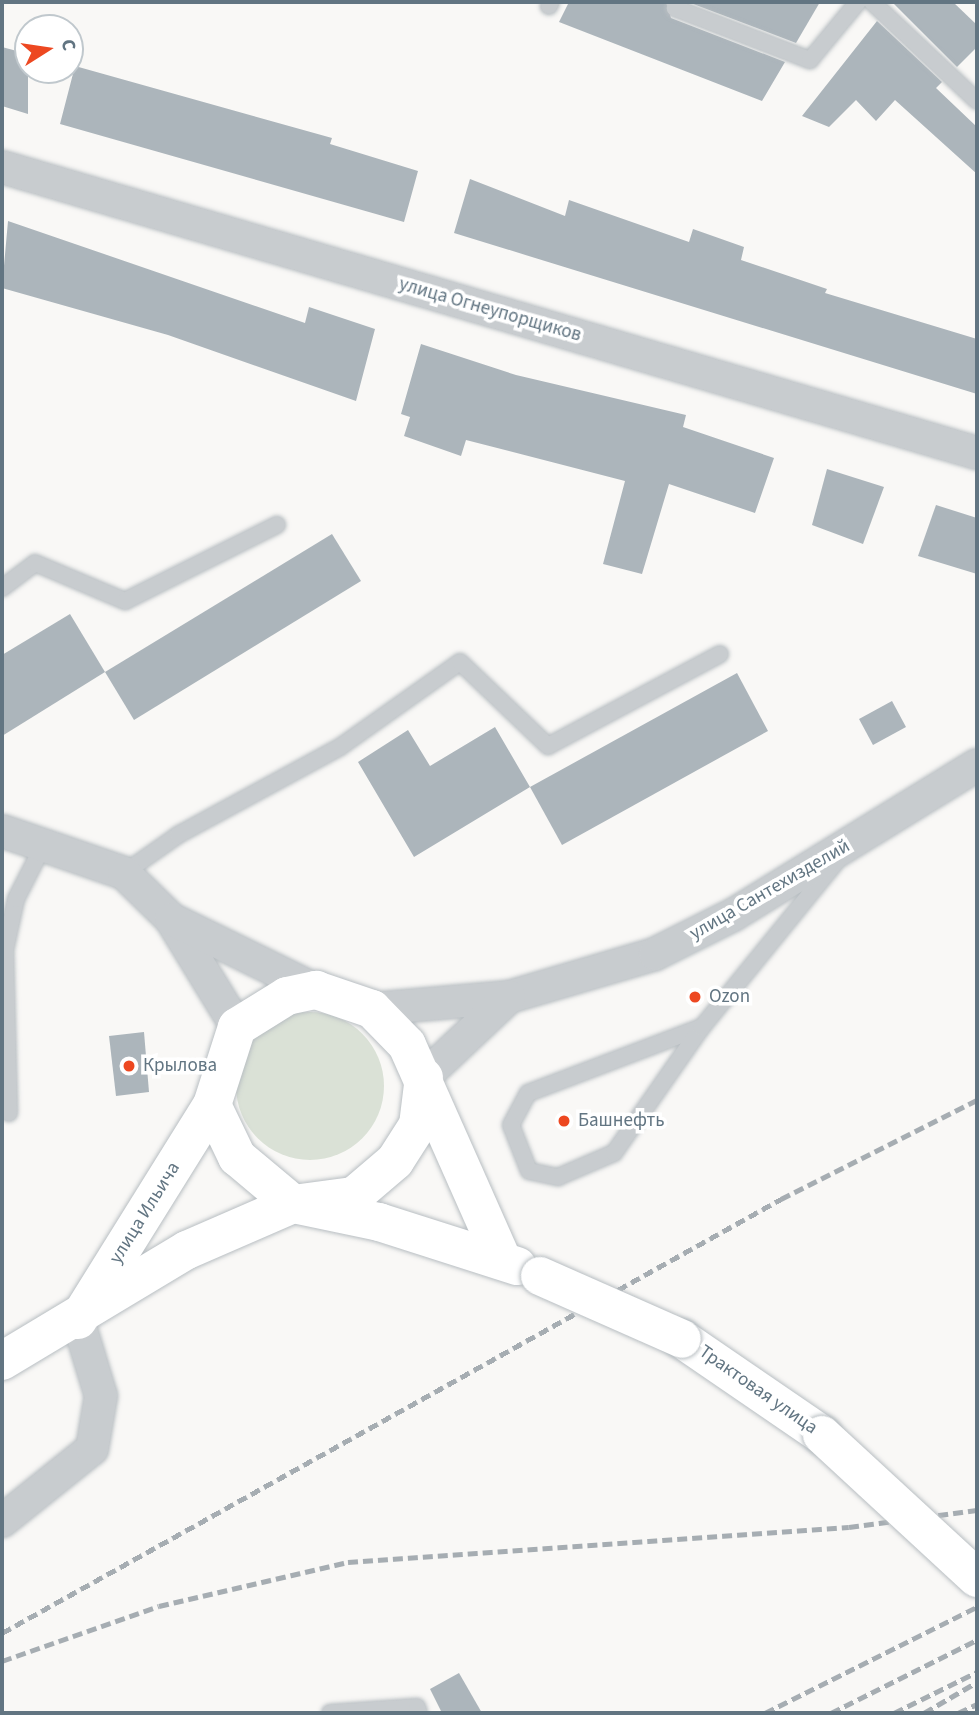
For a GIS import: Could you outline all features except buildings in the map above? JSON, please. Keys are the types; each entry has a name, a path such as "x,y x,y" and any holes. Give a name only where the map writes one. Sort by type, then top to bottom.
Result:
{"street":[{"name":"улица Огнеупорщиков","path":"2,167 977,453"},
{"name":"улица Сантехизделий","path":"372,1009 509,997 655,954 851,844 977,765"},
{"path":"2,831 124,873 171,919 237,1027"},
{"path":"171,919 316,989 372,1009 407,1045 424,1077 502,1259"},
{"path":"316,989 288,996 237,1027 212,1105 237,1157 293,1204 354,1196 395,1161 418,1125 424,1077"},
{"name":"улица Сантехизделий","path":"424,1077 509,997"},
{"name":"улица Ильича","path":"78,1320 212,1105"},
{"name":"улица Ильича","path":"2,1361 78,1320 187,1250 293,1204"},
{"name":"Трактовая улица","path":"293,1204 379,1222 502,1259 682,1339 822,1435 977,1578"},
{"path":"2,1521 92,1450 101,1396 78,1320"}],"lane":[{"path":"678,2 674,8 810,60 858,2"},
{"path":"872,2 977,101"},
{"path":"2,588 35,563 125,601 277,526"},
{"path":"124,873 178,835 340,747 460,662 548,746 720,654"},
{"path":"702,1027 527,1093 511,1125 529,1171 558,1177 614,1153 702,1027 851,844"},
{"path":"9,1113 5,950 16,899 43,846"},
{"path":"330,1713 417,1707 419,1713"}],"shaded area":[{"path":"310,1012 338,1017 363,1033 379,1058 384,1086 379,1114 363,1139 338,1155 310,1160 282,1155 257,1139 241,1114 236,1086 241,1058 257,1033 282,1017"}],"railway":[{"path":"2,1633 781,1199 977,1100"},
{"path":"2,1661 159,1606 348,1562 849,1527 977,1510"},
{"path":"765,1713 977,1607"},
{"path":"831,1713 977,1640"},
{"path":"894,1713 977,1672"},
{"path":"924,1713 972,1685"},
{"path":"958,1713 977,1704"}],"place":[{"name":"Ozon","path":"695,997"},
{"name":"Крылова","path":"129,1066"},
{"name":"Башнефть","path":"564,1121"}]}
